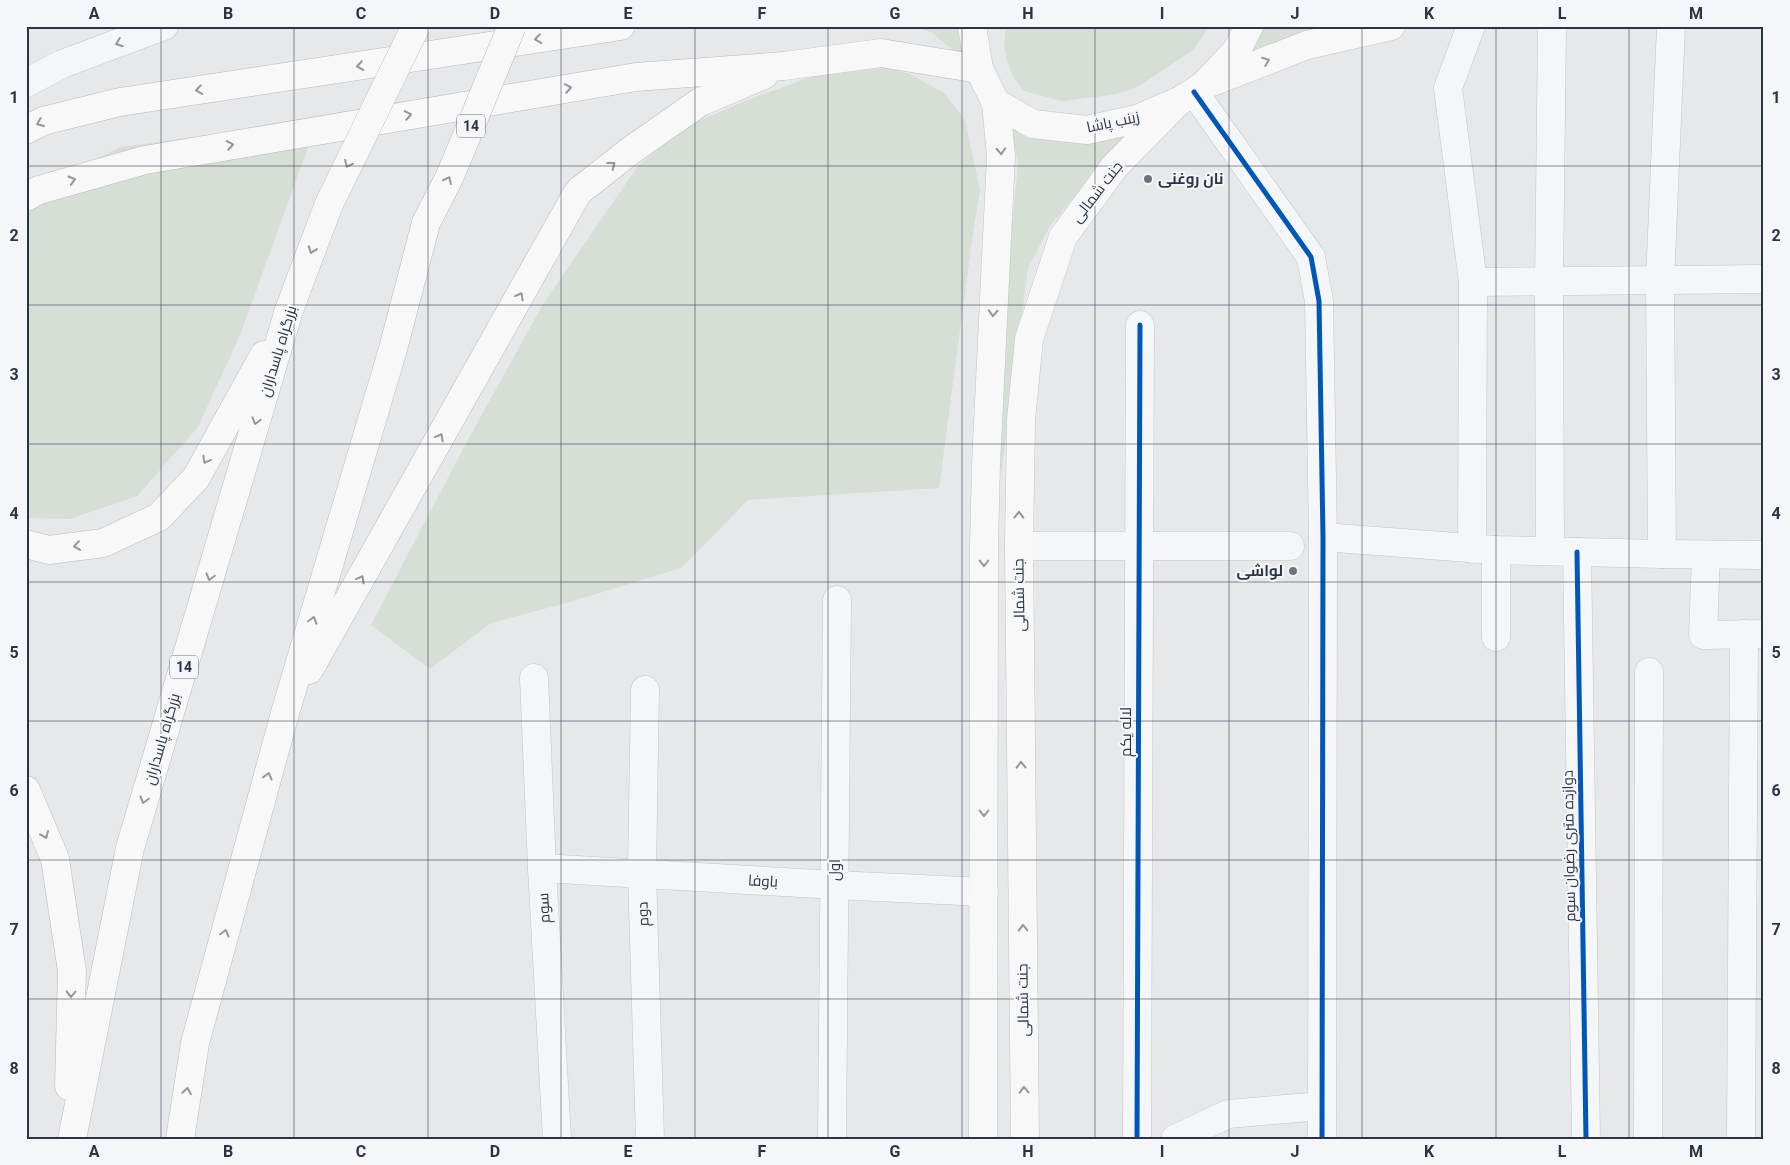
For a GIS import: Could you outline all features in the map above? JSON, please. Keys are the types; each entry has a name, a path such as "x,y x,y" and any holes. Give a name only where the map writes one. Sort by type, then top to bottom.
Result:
{"main road":[{"name":"بزرگراه پاسداران","path":"70,1139 130,848 289,310 329,204 416,26"},
{"name":"14","path":"180,1139 195,1043 285,713 390,359 426,223 450,176 512,26"},
{"path":"26,130 43,121 120,102 620,26"},
{"path":"972,26 979,69 996,102 1001,156 986,464 984,546 983,1139"},
{"name":"زینب پاشا","path":"996,102 1033,124 1087,130 1137,119 1192,92 1237,50 1249,26"},
{"path":"1192,92 1307,45 1391,26"},
{"path":"26,197 39,190 145,160 636,77 784,66 881,53 979,69"},
{"path":"285,713 578,192 630,151 700,102 784,66"},
{"name":"جنت شمالی","path":"1024,1139 1019,546 1021,420 1029,339 1062,237 1115,166 1192,92"},
{"path":"26,544 48,550 103,543 159,517 196,478 289,310"},
{"path":"26,790 55,859 72,971 70,1139"}],"street":[{"path":"26,83 62,64 164,26"},
{"path":"1471,26 1448,88 1473,282 1484,549 1496,638"},
{"path":"1550,552 1549,282 1552,26"},
{"path":"1662,554 1660,280 1671,26"},
{"path":"1192,92 1311,257 1319,301 1323,537 1322,1139"},
{"path":"1473,282 1764,279"},
{"name":"لاله یکم","path":"1137,1139 1140,326"},
{"path":"1323,537 1550,552 1764,555"},
{"path":"1019,546 1290,546"},
{"name":"دوازده متری رضوان سوم","path":"1577,552 1586,1139"},
{"path":"1706,555 1703,635 1754,634 1742,1139 1764,1138"},
{"name":"اول","path":"832,1139 837,600"},
{"path":"1648,1139 1649,672"},
{"name":"سوم","path":"534,678 557,1139"},
{"name":"دوم","path":"645,690 642,874 650,1139"},
{"name":"باوفا","path":"542,868 984,892"},
{"path":"1175,1139 1228,1114 1322,1106"}],"shaded area":[{"path":"913,26 962,26 969,63 931,32"},
{"path":"1006,26 1210,26 1193,50 1142,84 1130,90 1111,95 1062,101 1024,91 1014,78 1008,64 1004,46"},
{"path":"1260,26 1355,26 1243,58"},
{"path":"885,68 910,74 944,93 965,120 980,190 939,488 748,500 681,568 566,603 491,623 430,669 371,625 463,449 543,304 638,166 686,126 753,98 816,75"},
{"path":"318,120 240,335 198,427 137,496 70,519 26,518 26,198 38,187 121,147"},
{"path":"1010,122 1139,131 1100,165 1050,226 1028,268 1001,474 997,375 1018,164"}],"cycle path":[{"path":"1194,92 1311,257 1319,301 1323,537 1322,1139"},
{"path":"1137,1139 1140,325"},
{"path":"1577,552 1586,1139"}],"place":[{"name":"نان روغنی","path":"1148,179"},
{"name":"لواشی","path":"1293,571"}]}
